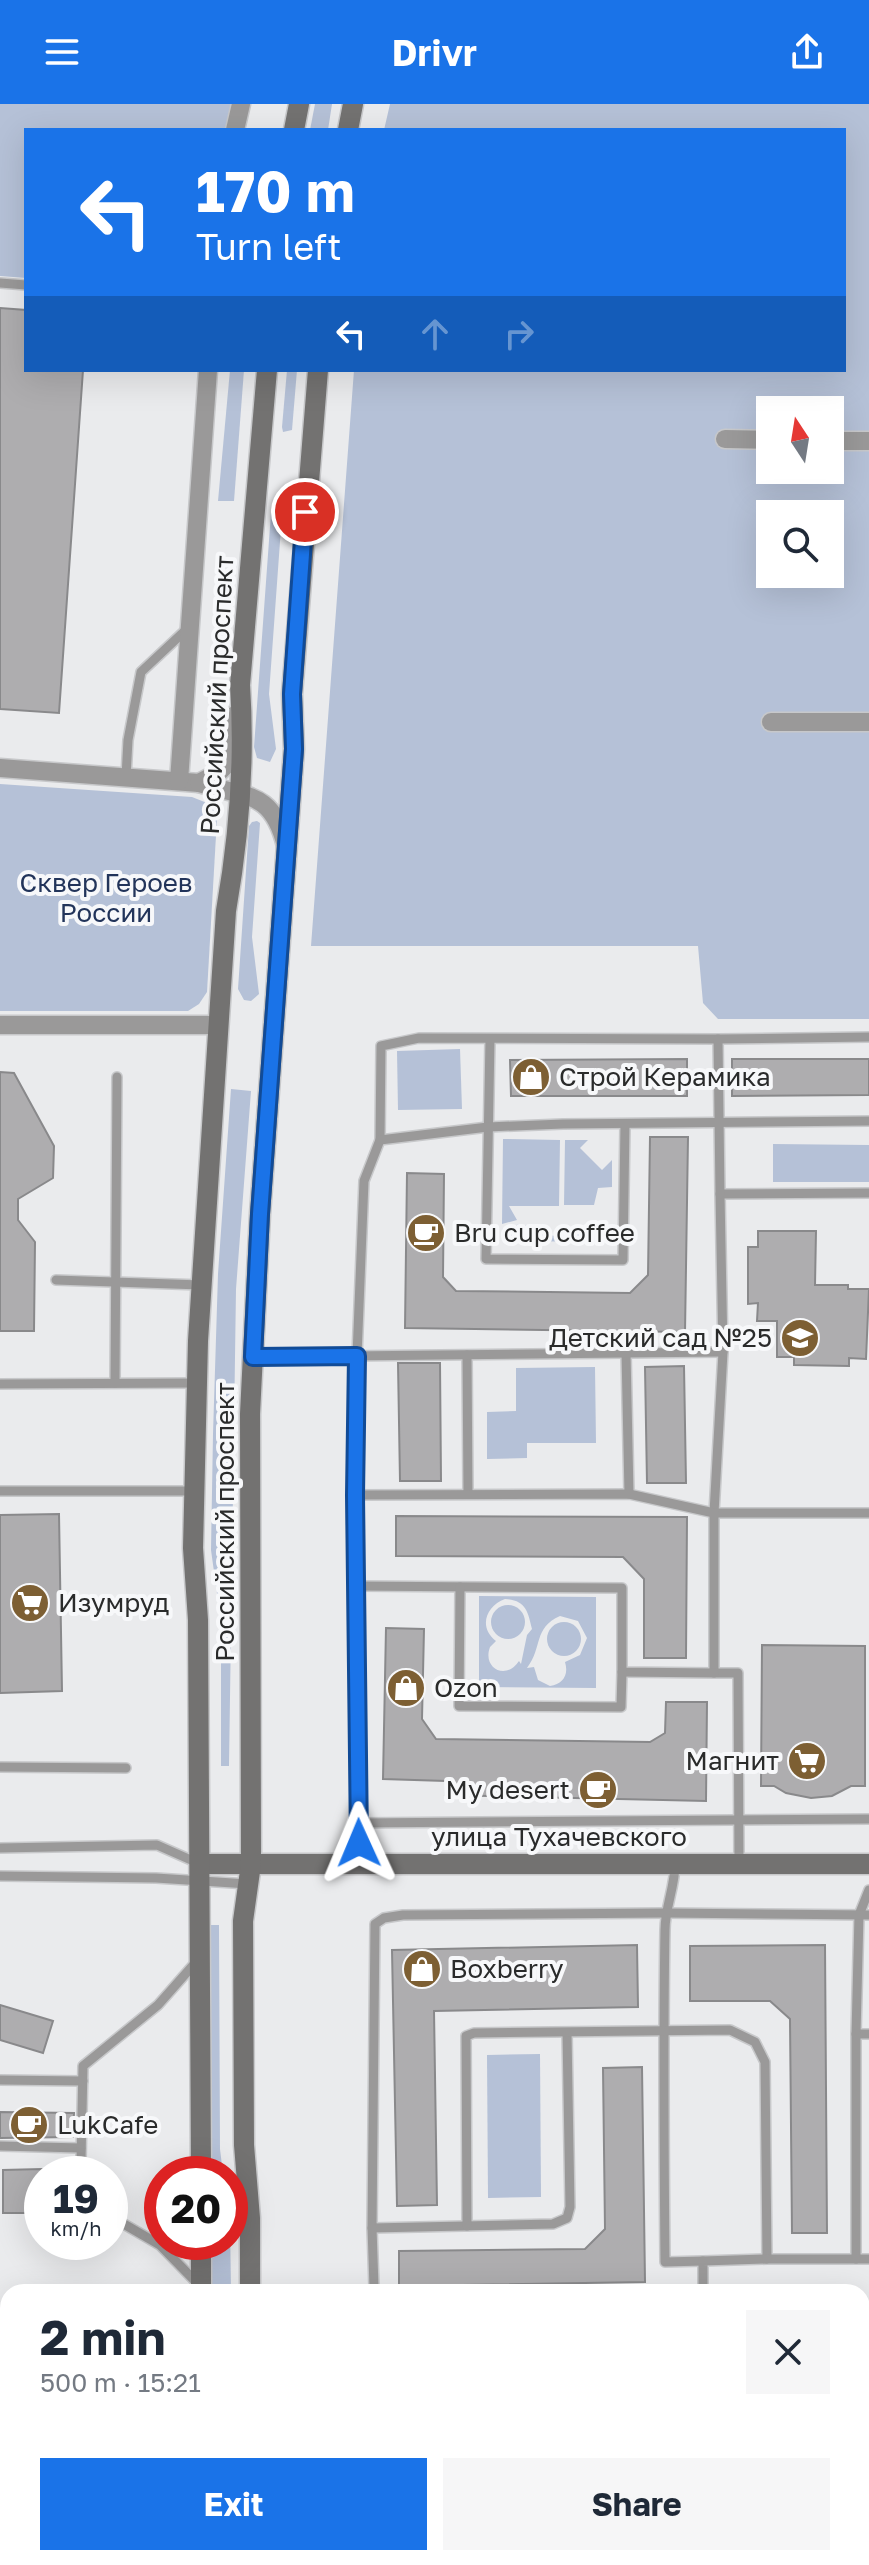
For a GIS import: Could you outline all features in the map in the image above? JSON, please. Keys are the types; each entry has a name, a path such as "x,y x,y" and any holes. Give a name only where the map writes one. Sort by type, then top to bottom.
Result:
{"main road":[{"path":"294,128 299,104"},
{"path":"348,128 353,104"},
{"name":"Российский проспект","path":"201,2156 198,1620 193,1548 197,1383 226,911 233,868 243,730 240,685 267,372"},
{"name":"Российский проспект","path":"250,2284 250,2218 244,2145 243,1921 249,1874 250,1414 294,749 292,694 318,372"},
{"name":"улица Тухачевского","path":"200,1873 249,1874 360,1863 869,1864"},
{"path":"201,2260 201,2284"}],"street":[{"path":"235,128 241,104"},
{"path":"179,781 208,372"},
{"path":"725,439 756,440"},
{"path":"844,441 869,441"},
{"path":"199,783 218,773 228,763 240,685"},
{"path":"771,722 869,722"},
{"path":"0,768 199,783 239,792 266,804 281,826 286,850"},
{"path":"0,1025 218,1025"}],"lane":[{"path":"0,283 24,285"},
{"path":"126,777 128,740 141,672 190,626"},
{"path":"360,1863 355,1495 357,1356 364,1181 380,1140 381,1046 419,1038 869,1037"},
{"path":"490,1039 486,1259 623,1260 625,1124"},
{"path":"714,1673 714,1513 723,1352 718,1039"},
{"path":"115,1383 117,1077"},
{"path":"380,1140 488,1127 869,1121"},
{"path":"720,1194 869,1193"},
{"path":"56,1280 201,1285"},
{"path":"253,1357 723,1352"},
{"path":"626,1353 629,1494"},
{"path":"467,1355 468,1494"},
{"path":"0,1384 197,1383"},
{"path":"0,1491 194,1491"},
{"path":"355,1495 629,1494 714,1513 869,1513"},
{"path":"357,1586 622,1588 621,1707 459,1706 460,1587"},
{"path":"622,1672 738,1673 739,1863"},
{"path":"0,1767 126,1768"},
{"path":"359,1823 869,1819"},
{"path":"0,1848 157,1845 200,1873"},
{"path":"675,1864 675,1881 665,1913 665,2262 869,2259"},
{"path":"0,1876 156,1878 200,1873"},
{"path":"856,2259 856,2034 864,1915 869,1890"},
{"path":"375,2284 372,2228 375,1924 384,1918 403,1915 864,1915"},
{"path":"81,2156 83,2066 158,2005 200,1956"},
{"path":"467,2226 466,2036 474,2033 730,2030 755,2042 765,2062 767,2259"},
{"path":"372,2228 553,2224 567,2218 570,2207 567,2033"},
{"path":"856,2034 869,2034"},
{"path":"0,2080 83,2081"},
{"path":"0,2146 81,2148"},
{"path":"128,2226 160,2245 196,2284"},
{"path":"703,2261 703,2284"}],"green space":[{"path":"0,104 232,104 227,128 24,128 24,278 0,276"},
{"path":"315,104 332,104 328,128 310,128"},
{"path":"390,104 869,104 869,1019 718,1019 703,1003 698,946 311,946 354,372 846,372 846,128 384,128"},
{"path":"230,372 244,372 234,501 218,501"},
{"path":"287,372 297,372 292,430 283,432"},
{"path":"271,513 282,514 269,694 276,749 270,762 257,758 254,747"},
{"name":"Сквер Героев России","path":"0,784 192,797 212,805 217,818 207,992 199,1004 188,1011 0,1011"},
{"path":"257,821 260,823 252,937 259,994 251,1001 244,1000 238,989 249,826"},
{"path":"460,1049 462,1109 398,1110 397,1051"},
{"path":"231,1089 251,1091 236,1289 229,1766 221,1766 221,1622 211,1550 218,1274"},
{"path":"503,1139 560,1140 559,1206 509,1206 517,1220 502,1224"},
{"path":"565,1140 588,1140 580,1148 602,1170 612,1160 612,1187 598,1188 594,1205 564,1205"},
{"path":"773,1144 869,1145 869,1182 773,1182"},
{"path":"520,1224 556,1236 602,1229 612,1232 612,1242 502,1241 502,1229"},
{"path":"595,1367 596,1443 527,1443 527,1458 487,1459 487,1412 516,1411 516,1368"},
{"path":"479,1596 596,1597 596,1688 479,1687","holes":["505,1599 522,1604 532,1629 527,1635 521,1664 519,1661 514,1667 502,1671 489,1661 490,1647 496,1641 487,1630 486,1623 489,1612","560,1616 578,1621 587,1638 580,1655 565,1662 564,1678 550,1686 538,1680 534,1667 527,1668 542,1632"]},
{"path":"508,1605 520,1610 525,1622 520,1634 508,1639 496,1634 491,1622 496,1610"},
{"path":"564,1622 576,1627 581,1639 576,1651 564,1656 552,1651 547,1639 552,1627"},
{"path":"209,1925 219,1925 221,2156 211,2156"},
{"path":"540,2054 541,2197 488,2198 487,2055"},
{"path":"211,2260 231,2260 231,2284 211,2284"}],"building":[{"path":"0,308 24,310 24,372 83,372 59,713 0,709"},
{"path":"687,1059 687,1096 511,1096 510,1060"},
{"path":"732,1059 869,1059 869,1095 732,1096"},
{"path":"0,1072 14,1073 54,1146 53,1178 18,1199 18,1220 35,1242 34,1331 0,1331"},
{"path":"650,1137 688,1137 685,1332 405,1328 407,1173 444,1174 443,1277 456,1291 630,1293 648,1275"},
{"path":"758,1231 816,1231 815,1285 848,1285 848,1289 869,1289 866,1359 849,1358 849,1366 794,1365 794,1357 777,1357 777,1321 757,1321 758,1303 748,1304 748,1247 758,1247"},
{"path":"398,1363 440,1363 441,1481 400,1481"},
{"path":"684,1366 686,1483 647,1483 645,1367"},
{"name":"Изумруд","path":"59,1514 62,1691 0,1693 0,1515"},
{"path":"396,1516 687,1517 686,1658 644,1658 644,1579 623,1557 396,1556"},
{"path":"386,1628 424,1629 422,1719 436,1739 650,1742 665,1733 666,1702 707,1702 706,1801 445,1795 446,1781 383,1779"},
{"path":"762,1645 865,1646 865,1786 851,1786 832,1796 811,1798 786,1793 774,1786 761,1786"},
{"path":"637,1945 638,2007 434,2011 437,2205 397,2206 392,1950"},
{"path":"825,1945 827,2233 792,2233 790,2019 770,2001 690,2001 690,1946"},
{"path":"0,2005 53,2021 43,2053 0,2040"},
{"path":"642,2067 645,2282 399,2284 399,2251 585,2249 605,2229 603,2068"},
{"path":"0,2112 74,2113 73,2137 0,2138"},
{"path":"24,2169 24,2213 3,2213 3,2170"}],"place":[{"name":"Строй Керамика","path":"531,1077"},
{"name":"Bru cup coffee","path":"426,1233"},
{"name":"Детский сад №25","path":"800,1338"},
{"name":"Изумруд","path":"30,1603"},
{"name":"Ozon","path":"406,1688"},
{"name":"Магнит","path":"807,1761"},
{"name":"My desert","path":"598,1790"},
{"name":"Boxberry","path":"422,1969"},
{"name":"LukCafe","path":"29,2125"}],"route":[{"path":"305,512 292,694 294,749 260,1214 253,1357 357,1356 355,1495 359,1843"}]}
